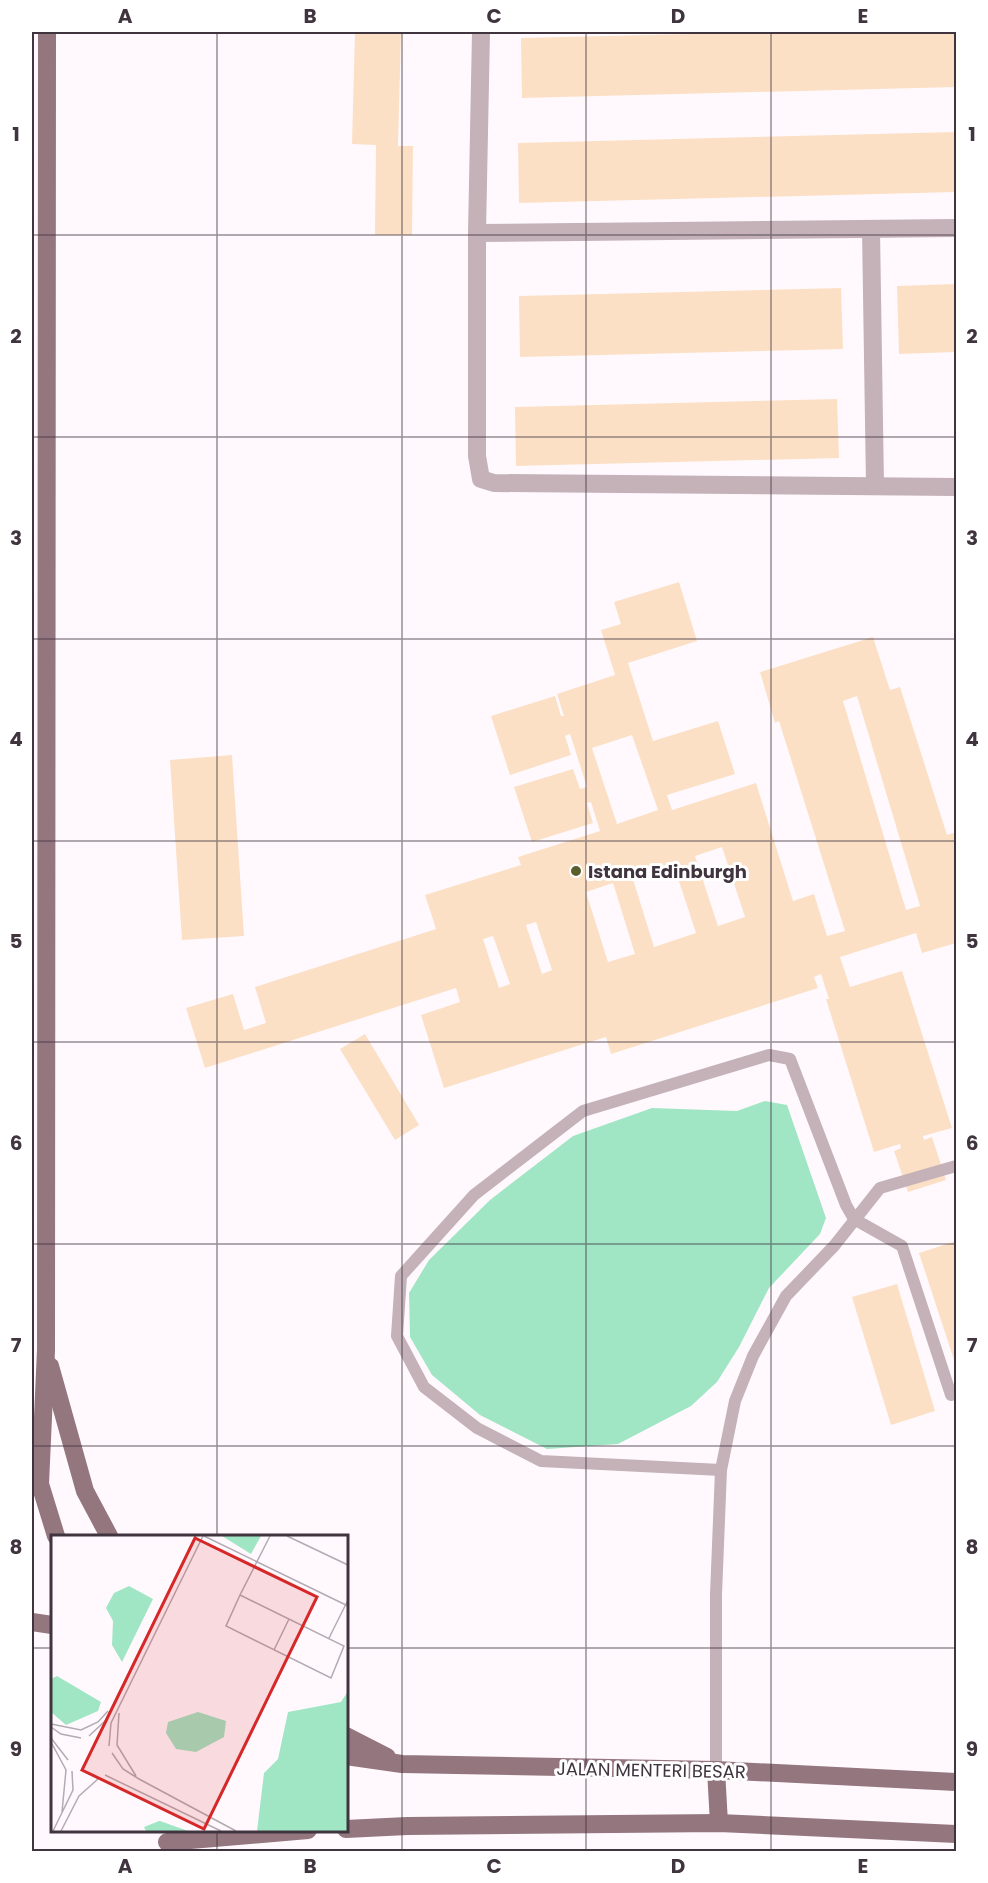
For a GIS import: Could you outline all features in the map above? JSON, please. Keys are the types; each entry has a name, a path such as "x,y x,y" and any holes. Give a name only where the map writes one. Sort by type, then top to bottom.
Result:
{"main road":[{"path":"47,32 46,1350 40,1484 56,1535"},
{"path":"46,1350 85,1491 108,1535"},
{"path":"32,1622 51,1625"},
{"path":"348,1737 402,1764"},
{"name":"JALAN MENTERI BESAR","path":"348,1756 402,1764 716,1770 957,1782"},
{"path":"716,1770 719,1823"},
{"path":"348,1829 407,1826 719,1823 957,1834"},
{"path":"166,1841 282,1832"}],"street":[{"path":"481,32 477,233 477,456 481,479 495,483 957,487"},
{"path":"477,233 957,228"},
{"path":"871,230 875,485"}],"lane":[{"path":"721,1470 541,1461 477,1428 424,1387 398,1336 400,1276 474,1195 583,1111 769,1055 790,1059 846,1205 854,1219 902,1246 951,1395 957,1393"},
{"path":"716,1770 716,1595 721,1470 735,1401 753,1356 786,1296 834,1246 880,1188 957,1166"}],"green space":[{"path":"765,1101 787,1105 826,1218 820,1234 769,1288 739,1347 717,1382 691,1406 618,1444 547,1449 480,1415 432,1375 410,1337 409,1293 429,1260 490,1200 573,1136 652,1108 737,1111"}],"building":[{"path":"355,32 401,32 398,146 413,146 412,235 375,235 376,145 352,144"},
{"path":"778,32 956,32 956,87 522,98 521,38"},
{"path":"956,132 956,192 519,203 518,143"},
{"path":"956,284 956,352 899,354 897,286"},
{"path":"841,288 843,349 520,357 519,296"},
{"path":"837,399 839,458 516,466 515,407"},
{"name":"Istana Edinburgh","path":"679,582 697,641 628,663 653,741 718,721 735,774 667,795 672,810 756,783 793,901 814,894 827,936 845,931 779,721 775,723 760,672 873,637 890,690 900,687 947,835 956,832 956,943 922,953 916,933 840,957 850,987 902,971 952,1128 923,1136 924,1140 932,1137 946,1180 908,1192 894,1151 901,1148 900,1144 874,1152 826,999 829,999 821,974 814,977 818,988 611,1054 606,1037 444,1088 421,1015 460,1002 456,988 205,1068 186,1008 233,994 244,1030 266,1023 255,987 436,929 425,895 521,865 518,857 600,831 591,802 587,803 593,823 532,842 514,787 573,769 580,789 587,787 570,734 565,736 571,755 510,775 491,716 555,696 561,716 564,716 557,694 615,675 601,630 621,624 614,602","holes":["857,696 920,906 906,910 843,701","632,735 658,810 617,824 592,748","722,847 745,917 718,926 695,856","673,863 696,933 654,947 632,876","613,883 635,954 608,962 586,892","536,922 552,970 542,974 526,925","493,936 510,984 499,988 483,939"]},
{"path":"232,755 244,936 182,940 170,760"},
{"path":"365,1034 419,1125 395,1140 340,1049"},
{"path":"956,1241 956,1359 954,1360 919,1253"},
{"path":"897,1284 935,1411 891,1425 852,1297"}],"place":[{"name":"Istana Edinburgh","path":"576,871"}]}
